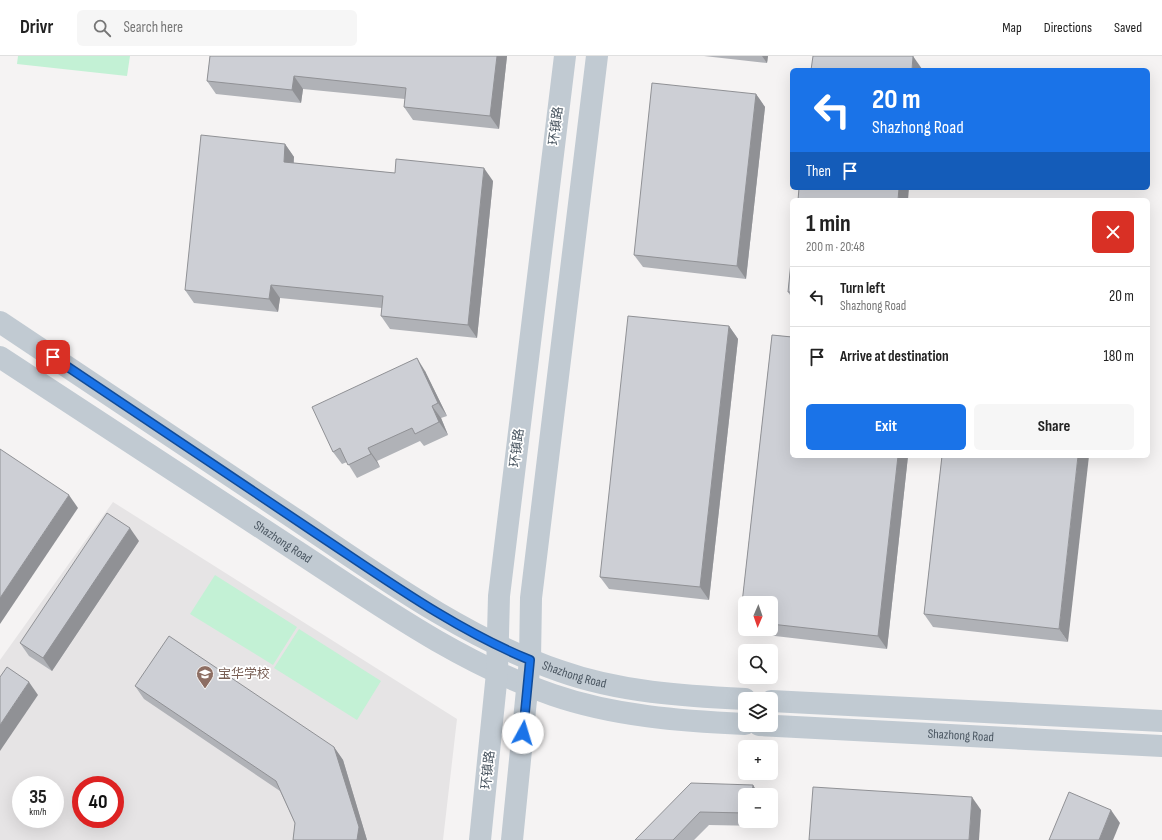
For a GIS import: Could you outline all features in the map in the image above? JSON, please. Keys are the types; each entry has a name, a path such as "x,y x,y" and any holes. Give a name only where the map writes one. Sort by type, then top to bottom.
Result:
{"street":[{"name":"环镇路","path":"480,840 497,673 499,596 565,56"},
{"path":"512,840 530,660 531,598 597,56"},
{"name":"Shazhong Road","path":"0,322 383,578 458,625 530,660 561,672 615,686 657,693 738,699"},
{"name":"Shazhong Road","path":"0,357 370,599 446,646 497,673 553,695 609,710 654,717 738,723"},
{"name":"Shazhong Road","path":"778,701 1162,721"},
{"name":"Shazhong Road","path":"778,726 1162,746"}],"shaded area":[{"name":"宝华学校","path":"113,502 457,719 443,840 0,840 0,660"}],"green space":[{"path":"18,56 130,56 127,76 17,64"},
{"path":"215,575 297,627 273,665 190,614"},
{"path":"299,629 381,681 357,720 274,668"}],"building":[{"path":"210,56 497,56 490,116 404,107 406,88 294,76 292,90 207,81"},
{"path":"813,56 913,56 912,68 811,68"},
{"path":"652,83 756,94 737,266 634,255"},
{"path":"201,135 285,144 284,162 395,173 396,159 484,168 468,325 381,316 383,296 271,285 269,299 185,290"},
{"path":"799,190 899,190 898,198 798,198"},
{"path":"790,272 790,292 788,292"},
{"path":"628,316 729,326 700,587 600,577"},
{"path":"772,335 790,337 790,458 898,458 878,636 778,625 778,596 743,596"},
{"path":"417,358 438,403 432,406 439,422 415,434 412,428 368,448 371,454 348,465 340,448 333,452 312,407"},
{"path":"0,449 69,495 0,598"},
{"path":"942,458 1078,458 1059,629 924,614"},
{"path":"107,513 130,528 43,658 20,643"},
{"path":"169,636 334,747 359,827 357,840 293,840 295,823 276,781 135,686"},
{"path":"7,667 29,682 0,725 0,677"},
{"path":"691,783 753,785 753,788 738,788 738,813 700,812 673,840 635,840"},
{"path":"813,787 972,797 969,840 809,840"},
{"path":"1069,792 1111,810 1099,840 1049,840"}],"place":[{"name":"宝华学校","path":"205,689"}],"route":[{"path":"53,357 383,578 458,625 530,660 523,733"}]}
